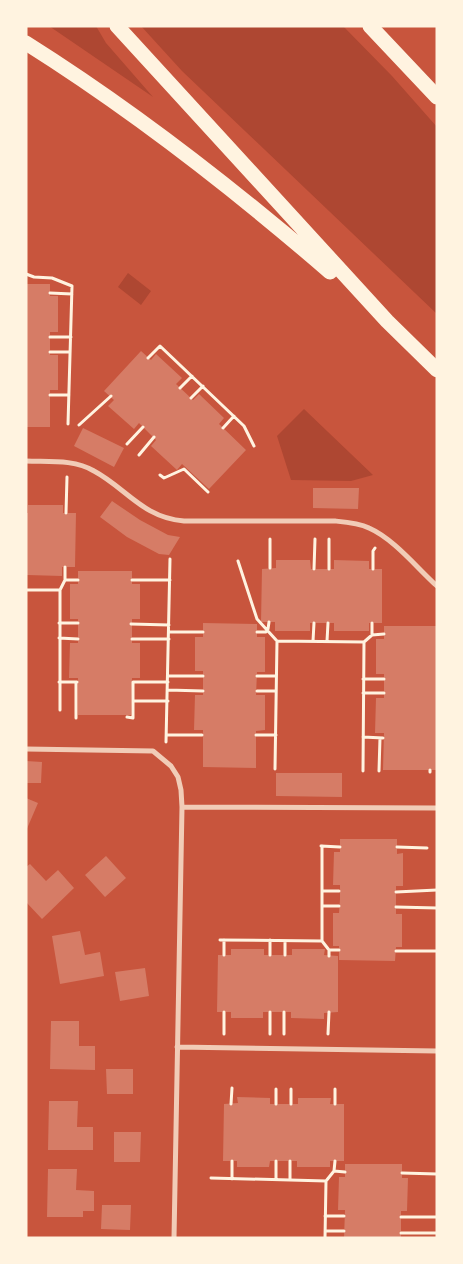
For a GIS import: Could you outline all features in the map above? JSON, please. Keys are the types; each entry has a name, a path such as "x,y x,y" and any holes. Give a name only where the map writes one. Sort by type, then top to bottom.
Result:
{"highway":[{"path":"117,26 387,321 437,370"},
{"path":"370,26 437,97"},
{"path":"26,43 92,86 185,153 266,216 387,321"}],"street":[{"path":"26,461 71,463 86,467 95,471 140,505 169,519 184,521 335,521 357,524 369,528 382,536 437,586"},
{"path":"26,749 153,751 171,766 178,777 182,807 174,1238"},
{"path":"182,807 437,808"},
{"path":"178,1047 437,1051"}],"path":[{"path":"26,274 34,277 52,278 72,286 68,424"},
{"path":"50,293 72,294"},
{"path":"50,337 71,337"},
{"path":"148,358 160,346 244,426 254,446"},
{"path":"50,352 70,352"},
{"path":"180,388 192,376"},
{"path":"191,398 203,386"},
{"path":"50,395 69,395"},
{"path":"79,425 111,396"},
{"path":"223,428 234,416"},
{"path":"127,444 143,427"},
{"path":"138,455 154,437"},
{"path":"160,475 164,478 185,468 208,492"},
{"path":"66,513 67,477"},
{"path":"270,538 270,568"},
{"path":"314,539 314,569"},
{"path":"329,539 329,569"},
{"path":"373,569 373,551 375,547"},
{"path":"166,742 170,559"},
{"path":"238,561 257,619 277,641 275,769"},
{"path":"60,710 60,590 64,580 65,567"},
{"path":"64,580 78,580"},
{"path":"132,580 170,580"},
{"path":"26,590 60,590"},
{"path":"267,630 268,622"},
{"path":"328,622 328,642"},
{"path":"59,623 78,623"},
{"path":"313,641 314,623"},
{"path":"363,771 364,642 372,634 372,623"},
{"path":"131,624 169,625"},
{"path":"257,632 266,632 267,630"},
{"path":"169,632 203,632"},
{"path":"372,634 384,634"},
{"path":"59,638 78,639"},
{"path":"132,639 168,639"},
{"path":"277,641 364,642"},
{"path":"168,676 203,676"},
{"path":"257,676 276,676"},
{"path":"364,679 384,679"},
{"path":"59,682 77,682 76,718"},
{"path":"127,717 133,718 132,682 168,682"},
{"path":"168,690 203,691"},
{"path":"257,691 276,691"},
{"path":"363,693 384,693"},
{"path":"133,701 168,701"},
{"path":"167,735 202,735"},
{"path":"256,735 276,735"},
{"path":"363,737 382,738 379,771"},
{"path":"329,956 329,950 322,941 321,846 340,847"},
{"path":"397,847 427,848"},
{"path":"396,892 437,890"},
{"path":"322,891 340,891"},
{"path":"322,906 339,906"},
{"path":"396,907 437,908"},
{"path":"224,955 222,940 322,941"},
{"path":"270,940 270,955"},
{"path":"285,940 285,955"},
{"path":"329,950 339,950"},
{"path":"396,950 437,951"},
{"path":"224,1012 224,1034"},
{"path":"270,1012 270,1034"},
{"path":"284,1012 284,1034"},
{"path":"328,1034 329,1012"},
{"path":"231,1104 232,1088"},
{"path":"276,1089 276,1104"},
{"path":"291,1089 291,1104"},
{"path":"335,1104 336,1089"},
{"path":"232,1160 232,1179"},
{"path":"276,1161 276,1180"},
{"path":"290,1161 290,1180"},
{"path":"325,1238 326,1181 334,1171 335,1161"},
{"path":"334,1171 345,1172"},
{"path":"402,1173 437,1174"},
{"path":"211,1178 326,1181"},
{"path":"325,1216 344,1216"},
{"path":"401,1217 437,1217"},
{"path":"325,1231 344,1232"},
{"path":"401,1232 437,1233"}],"shaded area":[{"path":"49,26 96,26 106,43 153,97"},
{"path":"141,26 343,26 392,76 437,127 437,314 182,71"},
{"path":"128,273 151,291 141,305 118,287"},
{"path":"304,409 373,475 351,481 291,480 277,436"}],"building":[{"path":"26,284 50,284 50,296 58,296 58,332 50,332 50,355 58,355 58,390 50,390 50,427 26,427"},
{"path":"141,351 151,360 156,354 182,378 176,384 193,400 199,394 224,418 219,424 246,450 209,489 182,464 177,470 151,446 156,440 139,423 134,429 108,406 114,400 104,391"},
{"path":"83,428 124,448 114,467 74,446"},
{"path":"313,488 359,488 358,509 313,508"},
{"path":"112,501 140,520 168,535 180,537 169,555 159,554 127,537 100,517"},
{"path":"28,505 63,505 63,513 76,513 75,567 62,567 62,576 27,575 26,513 28,513"},
{"path":"276,560 310,560 311,569 334,569 334,560 369,561 369,569 382,569 382,623 369,623 369,631 334,631 334,623 310,623 310,631 275,631 275,622 261,622 262,569 276,568"},
{"path":"78,571 132,571 132,584 140,584 140,619 132,619 132,643 140,643 140,678 132,678 131,715 78,715 78,678 69,678 70,643 78,643 78,619 70,619 70,584 78,584"},
{"path":"203,623 257,624 257,637 265,637 265,672 257,672 256,695 265,695 265,730 256,731 256,768 203,767 203,730 194,730 195,695 203,695 203,671 195,671 195,637 203,637"},
{"path":"384,626 437,626 437,770 383,770 384,733 375,733 376,698 384,698 384,674 376,674 376,639 384,639"},
{"path":"26,761 42,762 41,783 26,783"},
{"path":"276,773 342,773 342,797 276,796"},
{"path":"26,798 38,803 26,831"},
{"path":"340,839 397,839 397,854 403,853 403,886 396,886 396,914 402,914 402,947 396,947 395,961 339,960 339,946 333,946 333,913 339,913 340,885 333,885 334,852 340,852"},
{"path":"106,856 126,878 105,897 85,875"},
{"path":"30,864 46,881 58,870 74,888 42,919 26,902 26,867"},
{"path":"80,931 85,955 100,952 104,976 60,984 52,936"},
{"path":"231,949 264,949 264,955 292,955 292,949 325,949 324,955 338,956 338,1012 324,1013 324,1019 291,1018 291,1012 263,1012 263,1018 231,1018 231,1012 217,1012 218,955 231,955"},
{"path":"145,968 149,996 120,1001 115,972"},
{"path":"51,1021 79,1021 79,1046 95,1046 95,1070 50,1069"},
{"path":"106,1069 133,1069 133,1094 107,1094"},
{"path":"237,1097 270,1098 270,1104 298,1104 298,1098 331,1098 330,1104 344,1104 344,1161 330,1161 330,1167 297,1167 297,1161 270,1161 269,1167 237,1167 237,1161 223,1161 224,1104 238,1103"},
{"path":"49,1101 78,1101 77,1127 93,1127 93,1150 48,1150"},
{"path":"114,1132 141,1132 140,1162 114,1162"},
{"path":"345,1164 402,1164 402,1178 408,1178 407,1211 401,1211 401,1238 344,1238 345,1210 338,1210 339,1177 345,1177"},
{"path":"48,1169 77,1169 76,1190 94,1191 94,1211 83,1211 83,1217 47,1217"},
{"path":"102,1205 131,1205 130,1230 101,1229"}]}
